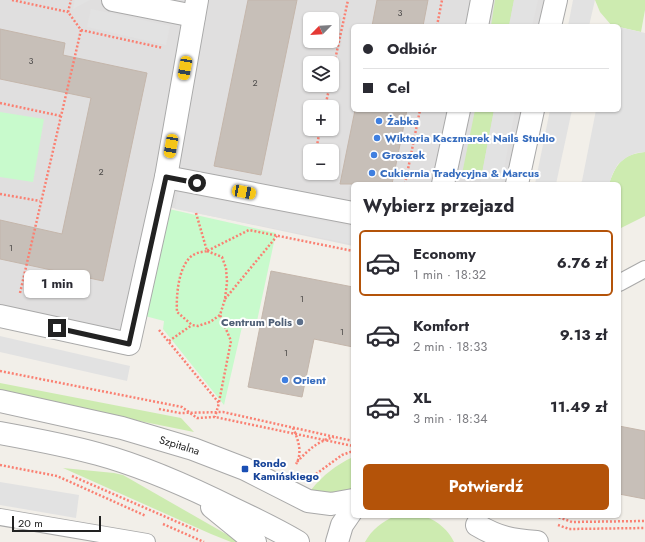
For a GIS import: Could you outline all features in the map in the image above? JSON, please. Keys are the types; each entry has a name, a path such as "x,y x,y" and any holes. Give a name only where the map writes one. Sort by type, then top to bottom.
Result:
{"street":[{"path":"0,316 129,344 166,177 195,8 113,0"},
{"path":"477,24 482,0"},
{"path":"550,24 556,0"},
{"path":"443,182 459,112"},
{"path":"517,182 533,112"},
{"path":"166,177 351,213"},
{"name":"Szpitalna","path":"0,400 122,428 193,448 245,469 308,501 331,504 351,500"},
{"path":"0,433 51,442 99,454 135,466 185,485 279,531 298,542"},
{"path":"185,485 255,542"},
{"path":"337,542 342,525 351,513"},
{"path":"476,528 513,540 537,542"}],"lane":[{"path":"621,282 645,269"},
{"path":"0,517 113,539 147,542"}],"path":[{"path":"12,0 68,12 81,30 188,53"},
{"path":"68,12 71,0"},
{"path":"336,56 348,0"},
{"path":"437,24 442,0"},
{"path":"20,296 40,201 81,30"},
{"path":"0,103 61,116"},
{"path":"405,182 420,112"},
{"path":"0,194 40,201"},
{"path":"196,213 207,251"},
{"path":"207,251 222,257 226,268 227,282 225,299 220,315 210,322 198,326 192,325 177,312 176,298 179,279 185,264 194,254 207,251 249,230 351,251"},
{"path":"225,299 277,236"},
{"path":"219,403 231,341 220,315"},
{"path":"169,341 192,325"},
{"path":"0,371 182,407 197,418 215,417 351,446"},
{"path":"156,409 180,413 223,412 351,440"},
{"path":"297,462 323,440 334,437"},
{"path":"0,465 57,476 148,517"},
{"path":"71,476 201,533"},
{"path":"561,518 572,522 645,521"},
{"path":"162,523 204,542"},
{"path":"554,523 569,529 645,528"}],"shaded area":[{"path":"0,0 547,0 542,24 351,24 351,112 526,112 511,182 351,182 351,246 154,204 120,337 0,311"},
{"path":"75,0 90,0 73,9"},
{"path":"514,0 538,0 532,24 509,24"},
{"path":"573,0 595,0 589,24 568,24"},
{"path":"91,9 170,26 166,45 87,27"},
{"path":"621,27 645,33 645,152 636,153 627,157 618,164 610,182 581,182 596,112 621,112"},
{"path":"494,112 515,112 501,182 480,182"},
{"path":"550,112 572,112 556,182 535,182"},
{"path":"178,192 351,227 351,244 175,209"},
{"path":"0,336 130,366 127,381 0,352"},
{"path":"0,482 79,495 76,518 0,505"}],"green space":[{"path":"495,0 514,0 509,24 491,24"},
{"path":"595,0 645,0 645,10 641,32 621,27 621,24 610,24 600,12"},
{"path":"0,112 44,119 33,182 0,177"},
{"path":"475,112 494,112 481,179 462,174"},
{"path":"645,152 645,216 621,228 621,182 610,182 614,171 621,161 637,153"},
{"path":"169,209 276,233 257,321 244,318 224,405 163,329 164,321 145,316"},
{"path":"0,383 181,418 194,432 0,393"},
{"path":"351,458 351,492 332,494 311,490 330,471"},
{"path":"63,468 123,475 240,542 231,542 211,534"},
{"path":"391,518 428,518 443,527 454,542 365,542 378,526"}],"building":[{"path":"248,0 297,0 261,175 214,166"},
{"path":"377,0 428,0 423,24 372,24"},
{"path":"0,29 65,43 63,55 147,73 103,281 0,259 0,220 62,234 91,98 0,79"},
{"path":"355,112 407,112 392,182 351,182 351,184 340,184"},
{"path":"271,271 351,287 351,347 314,339 302,397 248,387"},
{"path":"621,426 645,431 645,499 621,494"}],"place":[{"name":"Żabka","path":"379,121"},
{"name":"Wiktoria Kaczmarek Nails Studio","path":"377,138"},
{"name":"Groszek","path":"374,155"},
{"name":"Cukiernia Tradycyjna & Marcus","path":"372,173"},
{"name":"Centrum Polis","path":"300,322"},
{"name":"Orient","path":"285,380"},
{"name":"Rondo Kamińskiego","path":"245,469"}],"route":[{"path":"57,328 129,344 166,177 197,183"}]}
